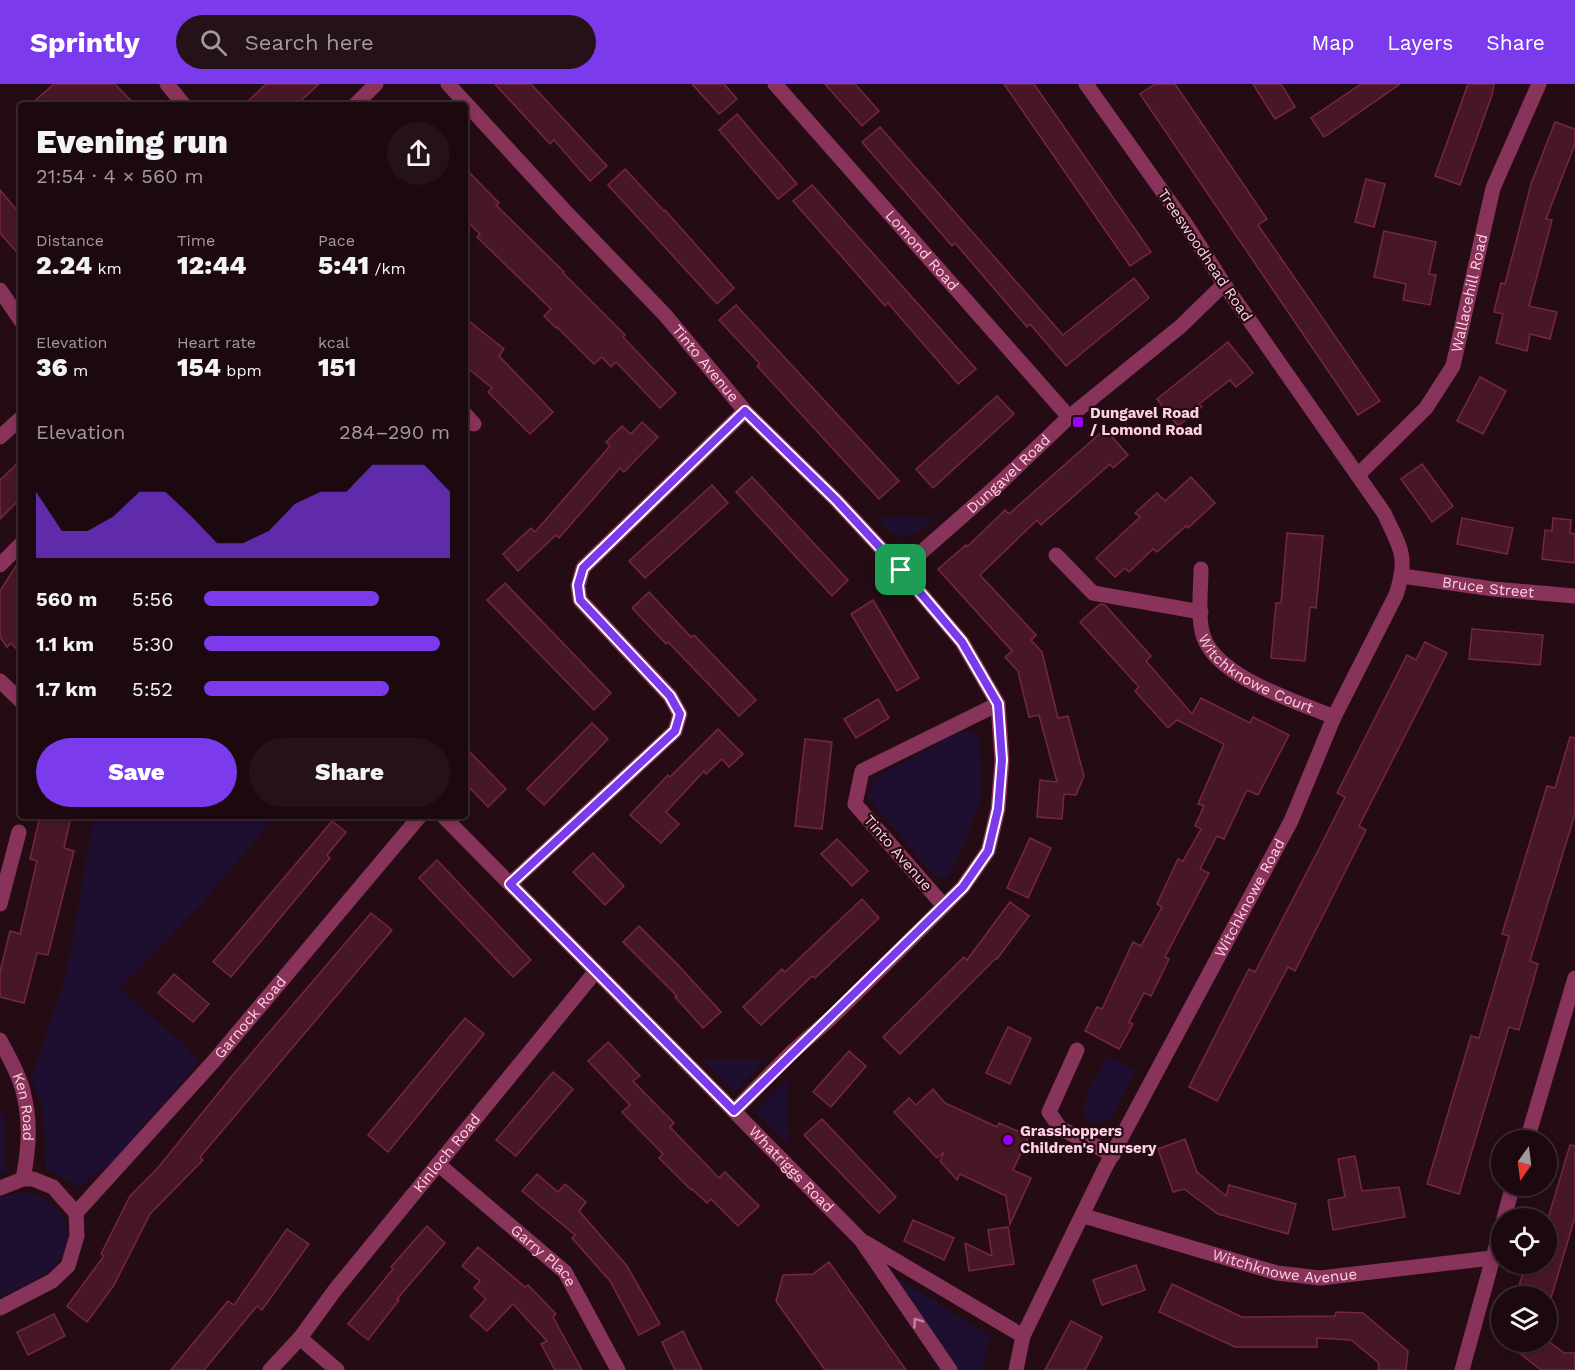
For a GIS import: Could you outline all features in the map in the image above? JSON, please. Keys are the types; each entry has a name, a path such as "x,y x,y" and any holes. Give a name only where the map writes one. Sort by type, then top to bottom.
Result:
{"street":[{"path":"167,84 182,102"},
{"path":"358,102 376,84"},
{"name":"Tinto Avenue","path":"448,84 465,102"},
{"name":"Lomond Road","path":"775,84 1069,417"},
{"name":"Treeswoodhead Road","path":"1086,84 1324,426"},
{"name":"Wallacehill Road","path":"1358,475 1426,408 1453,366 1493,188 1539,84"},
{"name":"Tinto Avenue","path":"468,105 666,316 745,411 836,500 901,570 962,642 998,704 1002,760 998,809 988,851 963,887 734,1111"},
{"name":"Dungavel Road","path":"901,570 1000,483 1069,417 1181,326 1224,284"},
{"path":"0,291 18,317"},
{"path":"510,884 675,731 680,714 670,696 580,600 578,585 583,568 745,411"},
{"path":"0,437 18,421"},
{"name":"Witchknowe Road","path":"1016,1370 1023,1336 1113,1155 1291,821 1334,717 1396,595 1402,576 1402,552 1384,513 1324,426"},
{"path":"0,565 18,547"},
{"name":"Witchknowe Court","path":"1056,555 1093,592 1201,612"},
{"name":"Witchknowe Court","path":"1201,569 1203,637 1213,654 1238,676 1334,717"},
{"name":"Bruce Street","path":"1402,576 1493,589 1575,596"},
{"path":"0,681 18,698"},
{"name":"Tinto Avenue","path":"944,906 855,804 862,771 998,704"},
{"name":"Garnock Road","path":"76,1213 213,1062 417,819"},
{"name":"Whatriggs Road","path":"446,819 861,1240 950,1370"},
{"path":"0,904 19,832"},
{"name":"Kinloch Road","path":"270,1370 300,1338 335,1290 596,971"},
{"path":"1530,1130 1575,978"},
{"name":"Ken Road","path":"0,1040 23,1089 28,1118 29,1148 23,1179"},
{"path":"1077,1050 1049,1113 1060,1128 1113,1155"},
{"name":"Garry Place","path":"438,1164 565,1272 618,1370"},
{"path":"0,1188 23,1179 33,1179 53,1187 76,1213 78,1236 68,1266 52,1281 0,1308"},
{"name":"Witchknowe Avenue","path":"1084,1215 1277,1273 1320,1278 1491,1258"},
{"name":"Whatriggs Road","path":"861,1240 1023,1336"},
{"path":"1462,1370 1491,1258"},
{"path":"300,1338 337,1370"}],"shaded area":[{"path":"878,518 934,518 906,537 893,533"},
{"path":"959,732 978,733 982,792 967,837 948,878 934,876 869,798 873,779"},
{"path":"93,819 273,819 200,905 120,989 185,1046 199,1062 114,1162 78,1187 46,1168 41,1103 31,1078 66,974"},
{"path":"1108,1056 1136,1071 1110,1120 1104,1123 1092,1122 1086,1117 1085,1101"},
{"path":"702,1059 766,1059 734,1092"},
{"path":"787,1079 788,1144 755,1111"},
{"path":"0,1112 3,1112 7,1171 0,1174"},
{"path":"26,1192 39,1197 59,1212 68,1233 67,1244 53,1268 35,1281 0,1298 0,1199"},
{"path":"897,1278 991,1336 981,1370 937,1370"}],"building":[{"path":"54,84 115,84 132,102 33,102"},
{"path":"266,84 319,84 299,102 247,102"},
{"path":"495,84 531,84 607,166 590,181 554,140 550,144"},
{"path":"692,84 724,84 737,99 719,114"},
{"path":"825,84 855,84 879,111 862,126"},
{"path":"1004,84 1034,84 1151,252 1130,266"},
{"path":"1155,84 1175,84 1267,219 1258,225 1380,401 1358,415 1140,94"},
{"path":"1253,84 1281,84 1295,107 1275,119"},
{"path":"1361,84 1400,84 1324,137 1311,118"},
{"path":"1468,84 1494,84 1460,185 1435,176"},
{"path":"737,114 797,184 778,199 719,130"},
{"path":"1555,122 1575,129 1575,144 1546,219 1552,220 1529,306 1557,312 1550,339 1530,334 1527,351 1496,343 1503,314 1494,312 1501,283 1505,284 1531,184"},
{"path":"880,127 1063,335 1134,278 1149,298 1066,366 1030,324 1027,327 955,243 952,246 862,142"},
{"path":"625,169 665,210 734,288 717,304 608,185"},
{"path":"468,171 499,203 496,205 625,335 623,337 676,393 660,408 616,362 611,367 602,357 594,364 544,316 551,309 477,237 480,234 468,222"},
{"path":"1366,179 1385,184 1374,227 1355,222"},
{"path":"812,185 976,369 958,384 888,303 885,306 793,201"},
{"path":"0,190 18,211 18,254 0,233"},
{"path":"1384,231 1436,242 1429,274 1436,275 1430,305 1403,300 1406,284 1374,277"},
{"path":"736,305 899,481 879,499 757,366 760,364 719,320"},
{"path":"468,320 504,349 499,356 553,412 530,434 488,392 492,388 468,368"},
{"path":"1228,342 1253,373 1236,387 1230,380 1199,404 1202,407 1178,426 1157,399"},
{"path":"1480,377 1506,391 1483,434 1457,421"},
{"path":"997,396 1014,414 933,488 916,469"},
{"path":"642,422 658,437 624,472 620,468 559,538 556,535 518,571 503,554 531,528 535,532 610,446 606,442 622,426 631,434"},
{"path":"1105,429 1128,455 1113,468 1110,464 1041,525 1037,520 980,575 1036,635 1031,640 1042,652 1058,718 1068,716 1084,776 1076,795 1064,794 1062,819 1037,817 1040,780 1057,782 1039,715 1029,717 1018,671 1005,657 1012,651 938,569 966,545 967,547 1005,510 1009,514"},
{"path":"18,463 18,501 0,519 0,480"},
{"path":"1422,464 1453,506 1432,522 1401,479"},
{"path":"752,477 848,580 832,596 736,492"},
{"path":"1191,477 1215,503 1157,552 1153,549 1129,572 1125,568 1115,577 1096,558 1140,517 1135,513 1157,493 1165,501"},
{"path":"712,485 728,503 645,578 629,561"},
{"path":"1462,518 1513,528 1507,554 1457,544"},
{"path":"1553,518 1571,520 1570,533 1575,534 1575,563 1542,559 1545,530 1552,531"},
{"path":"1287,533 1323,536 1316,608 1310,607 1305,661 1271,658 1276,603 1281,603"},
{"path":"18,563 18,651 11,643 7,647 0,637 0,591"},
{"path":"505,583 611,693 594,710 487,600"},
{"path":"649,592 691,637 694,635 756,700 739,716 632,608"},
{"path":"873,600 919,678 897,691 851,614"},
{"path":"1100,604 1105,605 1151,656 1146,661 1192,714 1201,698 1250,723 1253,717 1289,735 1258,795 1247,790 1224,839 1217,836 1200,869 1209,873 1165,957 1169,959 1151,996 1144,993 1129,1022 1133,1024 1119,1049 1085,1031 1097,1007 1102,1009 1133,942 1141,946 1162,907 1157,904 1178,859 1183,861 1201,829 1195,826 1204,806 1198,804 1224,744 1177,720 1168,728 1135,691 1139,687 1080,622"},
{"path":"1472,629 1543,635 1540,665 1469,659"},
{"path":"1425,642 1447,653 1359,826 1366,830 1295,971 1288,967 1217,1101 1189,1087 1249,969 1255,972 1321,845 1345,797 1337,793 1407,655 1416,660"},
{"path":"878,699 889,718 856,738 844,719"},
{"path":"592,723 608,739 544,805 527,789"},
{"path":"718,729 743,754 729,767 722,759 706,774 704,771 666,812 679,824 661,843 630,815 668,775 670,777"},
{"path":"1570,737 1575,738 1575,814 1530,961 1538,964 1519,1030 1509,1027 1459,1194 1427,1184 1471,1036 1479,1038 1509,936 1502,934 1547,786 1555,788"},
{"path":"805,739 832,742 822,829 795,826"},
{"path":"468,750 506,789 488,807 468,786"},
{"path":"39,819 70,819 64,848 74,851 48,955 37,953 24,1003 0,997 0,972 10,931 20,934 37,861 30,859"},
{"path":"332,821 346,832 327,855 330,858 231,977 213,962"},
{"path":"1030,838 1051,848 1028,898 1007,888"},
{"path":"837,839 868,871 852,886 821,854"},
{"path":"593,853 624,886 605,905 573,872"},
{"path":"437,860 531,960 513,977 419,878"},
{"path":"862,899 879,918 815,978 812,976 761,1025 743,1007 782,969 785,972"},
{"path":"1010,902 1029,916 997,959 900,1054 883,1037 964,957 967,960"},
{"path":"371,913 392,930 200,1157 203,1160 150,1214 114,1285 87,1322 67,1306 104,1256 101,1254 130,1196 157,1169 232,1076"},
{"path":"639,926 721,1012 703,1028 675,997 677,996 623,942"},
{"path":"174,974 209,1004 193,1022 158,993"},
{"path":"465,1018 484,1034 388,1152 368,1135"},
{"path":"1008,1027 1031,1038 1010,1084 986,1073"},
{"path":"608,1042 640,1076 633,1081 674,1123 670,1127 719,1178 725,1172 759,1206 738,1226 711,1199 707,1203 691,1190 659,1158 663,1154 622,1112 630,1105 588,1061"},
{"path":"849,1051 866,1066 831,1107 813,1092"},
{"path":"553,1072 573,1089 516,1156 496,1140"},
{"path":"933,1089 945,1103 997,1127 999,1123 1029,1136 1013,1170 1031,1178 1010,1224 1006,1196 960,1174 957,1180 940,1161 944,1152 937,1158 894,1112 909,1098 916,1105"},
{"path":"822,1119 896,1197 879,1213 804,1135"},
{"path":"1185,1139 1197,1172 1226,1196 1229,1185 1296,1204 1288,1234 1218,1214 1184,1189 1173,1192 1158,1149"},
{"path":"1570,1145 1575,1146 1575,1217 1555,1286 1519,1286 1523,1274 1557,1274 1557,1208 1551,1208 1555,1196 1557,1196 1557,1188"},
{"path":"1355,1156 1362,1191 1399,1187 1405,1217 1333,1230 1328,1200 1345,1197 1338,1159"},
{"path":"537,1174 558,1192 565,1184 586,1202 579,1211 627,1266 660,1324 639,1335 610,1281 572,1238 575,1235 522,1191"},
{"path":"913,1220 954,1238 944,1260 904,1241"},
{"path":"427,1226 445,1243 397,1299 399,1300 368,1340 348,1324 393,1269 391,1267"},
{"path":"1008,1227 1014,1264 969,1271 965,1243 992,1256 988,1230"},
{"path":"287,1229 309,1244 262,1310 257,1306 204,1370 171,1370 228,1301 234,1305"},
{"path":"478,1247 525,1287 528,1285 556,1314 553,1317 582,1370 555,1370 541,1344 547,1341 513,1304 487,1331 470,1316 486,1299 474,1288 480,1281 462,1266"},
{"path":"829,1262 906,1370 825,1370 776,1301 783,1275 813,1274"},
{"path":"1136,1265 1145,1290 1102,1305 1093,1280"},
{"path":"1172,1284 1242,1317 1335,1316 1336,1312 1363,1313 1408,1351 1406,1370 1378,1370 1379,1363 1351,1340 1317,1338 1317,1347 1235,1347 1159,1312"},
{"path":"54,1314 65,1336 28,1355 17,1332"},
{"path":"1071,1321 1102,1337 1085,1370 1045,1370"},
{"path":"683,1331 702,1370 675,1370 662,1342"},
{"path":"1557,1348 1564,1353 1575,1353 1575,1370 1541,1370 1518,1352 1557,1352"}],"place":[{"name":"Dungavel Road / Lomond Road","path":"1078,422"},
{"name":"Grasshoppers Children's Nursery","path":"1008,1140"}],"route":[{"path":"745,411 836,500 901,570 962,642 998,704 1002,760 998,809 988,851 963,887 734,1111 510,884 675,731 680,714 670,696 580,600 578,585 583,568 745,411"}]}
